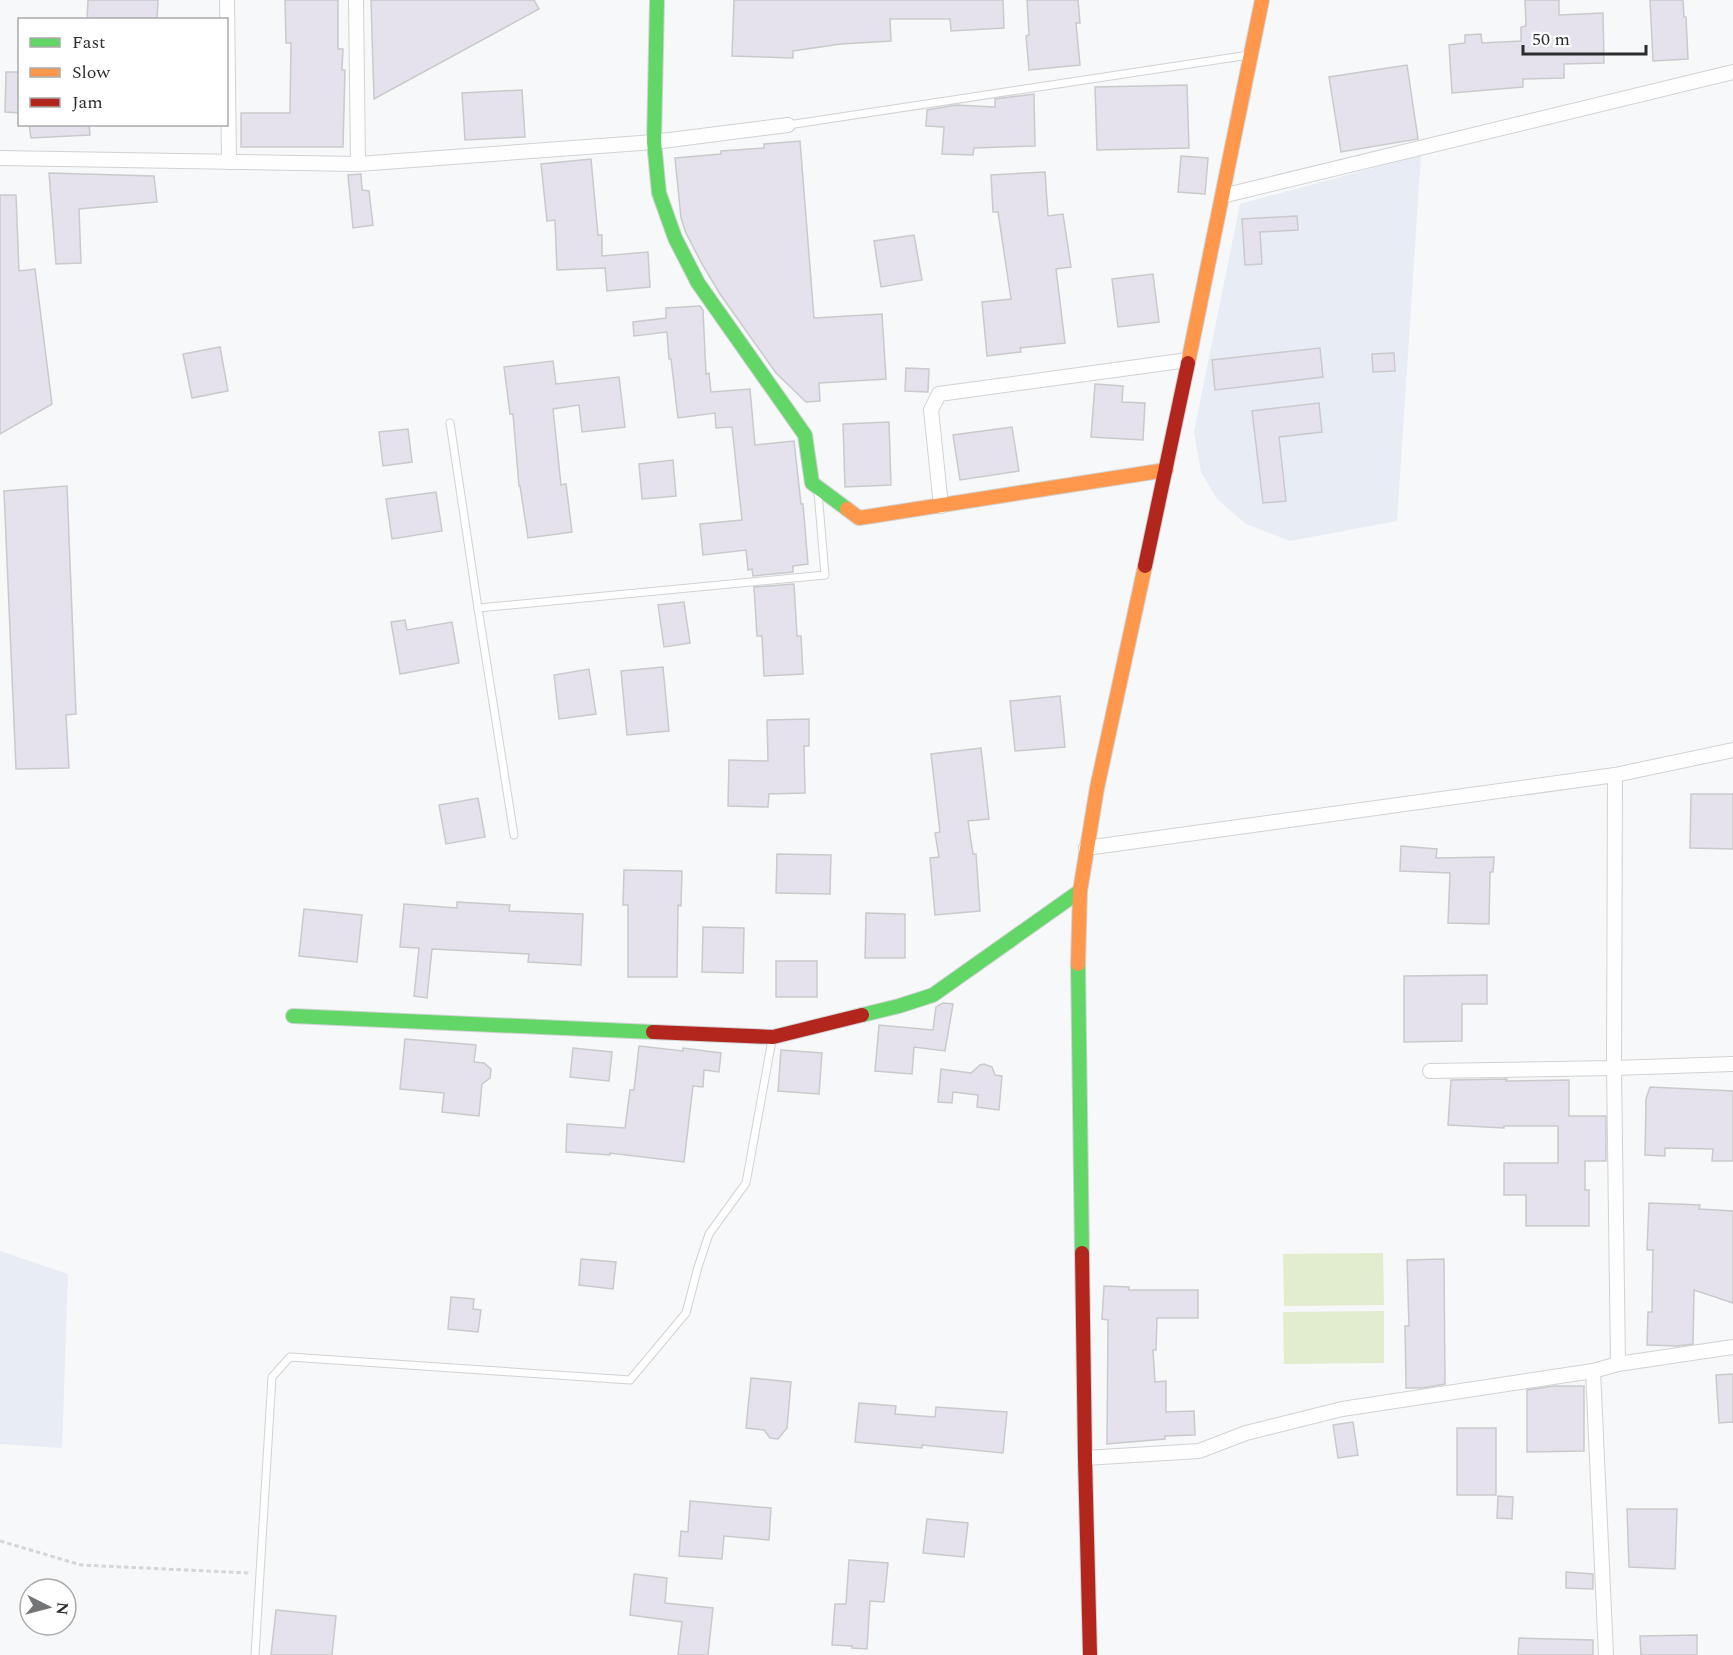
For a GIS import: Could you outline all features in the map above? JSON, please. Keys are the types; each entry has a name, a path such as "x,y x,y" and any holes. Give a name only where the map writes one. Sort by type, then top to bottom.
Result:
{"street":[{"path":"227,0 227,18"},
{"path":"356,0 358,164"},
{"path":"657,0 654,142 659,192 675,238 698,283 805,435 812,483 859,518 1166,470"},
{"path":"1090,1655 1078,931 1080,891 1097,788 1166,470 1262,0"},
{"path":"228,54 230,162"},
{"path":"1222,196 1733,72"},
{"path":"0,158 358,164 654,142 788,125"},
{"path":"941,506 931,410 939,394 1188,360"},
{"path":"1086,848 1615,776 1733,750"},
{"path":"1615,776 1614,1068 1618,1364"},
{"path":"294,1016 773,1038 889,1008 933,994 1080,891"},
{"path":"1430,1071 1733,1064"},
{"path":"1085,1458 1199,1451 1246,1433 1342,1409 1733,1347"},
{"path":"1593,1371 1606,1655"}],"lane":[{"path":"788,125 1251,54"},
{"path":"450,423 514,835"},
{"path":"478,608 825,575 817,487"},
{"path":"255,1655 272,1377 290,1357 630,1380 686,1313 698,1267 710,1234 746,1183 773,1038"}],"path":[{"path":"0,1541 81,1564 260,1574"}],"shaded area":[{"path":"1421,155 1397,521 1290,541 1246,524 1217,499 1201,472 1194,432 1240,204"},
{"path":"0,1251 68,1274 62,1448 0,1444"}],"green space":[{"path":"1383,1253 1384,1305 1284,1306 1283,1254"},
{"path":"1384,1311 1384,1363 1284,1364 1283,1312"}],"building":[{"path":"88,0 158,0 157,18 87,18"},
{"path":"285,0 338,0 338,49 343,49 342,70 345,70 343,147 241,147 241,113 290,113 291,43 286,43"},
{"path":"371,0 534,0 539,9 374,99"},
{"path":"734,0 1003,0 1004,28 951,31 950,19 890,19 891,41 841,44 793,51 793,58 732,56"},
{"path":"1027,0 1078,0 1080,23 1076,23 1080,65 1029,70 1026,36 1029,35"},
{"path":"1525,0 1559,0 1559,15 1603,13 1604,63 1564,64 1564,78 1523,79 1523,87 1452,93 1449,45 1465,43 1465,35 1481,34 1482,43 1521,41 1521,27 1526,26"},
{"path":"1650,0 1683,0 1688,59 1653,61"},
{"path":"1407,65 1418,139 1341,152 1329,77"},
{"path":"6,72 18,72 18,113 5,112"},
{"path":"1187,85 1189,148 1097,150 1095,87"},
{"path":"522,90 525,137 465,140 462,93"},
{"path":"1034,94 1035,146 974,148 973,155 942,154 944,127 926,126 927,110 956,105 995,107 995,99"},
{"path":"29,126 89,126 90,135 31,138"},
{"path":"800,141 814,318 882,314 886,379 819,383 820,401 806,402 776,373 720,294 702,264 681,218 675,158 721,154 721,151 764,148 764,144"},
{"path":"1181,156 1208,158 1205,194 1178,192"},
{"path":"591,159 598,235 602,235 602,256 648,252 650,287 607,291 605,268 557,270 555,220 547,221 541,164"},
{"path":"1045,172 1048,216 1063,214 1071,267 1056,269 1065,343 1020,348 1021,352 987,356 982,302 1011,299 998,212 993,212 991,175"},
{"path":"49,173 154,176 157,202 79,209 81,263 56,264"},
{"path":"361,174 362,190 369,191 373,225 353,228 348,175"},
{"path":"0,195 16,195 19,271 35,269 52,404 0,434"},
{"path":"1297,216 1298,230 1260,232 1262,264 1245,265 1242,219"},
{"path":"914,235 922,280 881,287 874,241"},
{"path":"1153,274 1159,322 1118,327 1112,279"},
{"path":"700,306 703,310 706,374 709,373 711,392 750,389 755,445 794,441 801,504 803,504 808,564 793,566 793,572 753,576 752,569 748,570 746,550 703,555 700,524 742,520 732,427 716,428 715,413 678,418 667,332 634,336 633,322 666,318 666,308"},
{"path":"220,347 228,391 192,398 183,354"},
{"path":"1320,348 1323,377 1215,390 1212,360"},
{"path":"1394,353 1395,371 1373,372 1372,354"},
{"path":"553,361 556,384 619,377 625,427 582,432 579,405 553,409 561,485 566,484 572,532 528,538 519,486 513,414 510,414 504,367"},
{"path":"906,368 929,369 928,392 905,391"},
{"path":"1095,384 1123,386 1122,402 1145,403 1143,440 1091,437"},
{"path":"1319,403 1322,432 1279,437 1286,501 1263,503 1252,411"},
{"path":"889,422 891,485 845,487 843,424"},
{"path":"1012,427 1019,471 960,480 953,435"},
{"path":"408,429 412,462 383,466 379,432"},
{"path":"673,460 676,496 642,499 639,464"},
{"path":"67,486 76,714 66,715 69,768 16,769 4,491"},
{"path":"436,492 442,531 392,539 386,499"},
{"path":"794,584 797,636 801,636 803,674 764,676 762,636 757,636 754,587"},
{"path":"684,602 690,643 664,647 658,605"},
{"path":"405,620 407,630 452,622 459,663 400,674 391,622"},
{"path":"663,667 669,731 627,735 621,671"},
{"path":"589,669 596,714 559,719 554,675"},
{"path":"1060,696 1065,747 1015,751 1010,701"},
{"path":"809,719 809,746 804,746 805,793 769,794 768,807 728,806 729,760 768,761 767,720"},
{"path":"981,748 989,819 968,821 973,854 976,854 980,911 935,915 930,858 939,857 935,833 940,832 931,754"},
{"path":"1691,794 1733,794 1733,849 1690,848"},
{"path":"478,798 485,837 446,844 439,805"},
{"path":"1401,846 1437,849 1436,858 1494,857 1493,872 1490,872 1489,924 1448,923 1450,873 1400,871"},
{"path":"777,854 831,855 830,894 776,893"},
{"path":"624,870 682,871 681,906 678,905 677,977 628,977 628,905 623,905"},
{"path":"457,902 510,905 509,911 583,914 581,965 528,962 529,954 432,949 427,998 414,996 419,948 400,947 404,904 457,908"},
{"path":"304,909 362,915 357,962 299,956"},
{"path":"866,913 905,914 905,958 865,958"},
{"path":"703,927 744,928 743,973 702,972"},
{"path":"776,961 817,961 817,997 776,997"},
{"path":"1487,975 1487,1004 1462,1004 1462,1041 1404,1042 1404,976"},
{"path":"943,1003 953,1004 945,1051 914,1047 912,1074 875,1071 879,1025 933,1030 936,1007"},
{"path":"405,1039 476,1045 474,1062 484,1063 491,1069 490,1078 482,1084 479,1116 442,1112 444,1093 400,1089"},
{"path":"639,1046 721,1053 719,1072 704,1070 703,1087 693,1086 684,1162 610,1153 610,1155 566,1152 567,1124 625,1128 630,1090 634,1090"},
{"path":"573,1048 612,1052 609,1081 570,1077"},
{"path":"781,1050 822,1053 819,1094 778,1091"},
{"path":"984,1064 992,1067 995,1075 1002,1076 999,1110 977,1107 978,1095 953,1092 952,1103 938,1102 941,1069 971,1073"},
{"path":"1507,1079 1506,1081 1569,1080 1569,1116 1606,1116 1606,1161 1585,1161 1585,1190 1589,1190 1589,1226 1526,1226 1526,1195 1504,1195 1504,1163 1558,1163 1558,1126 1504,1126 1504,1128 1448,1125 1451,1080"},
{"path":"1650,1087 1733,1091 1733,1161 1712,1161 1713,1149 1665,1148 1665,1156 1645,1155 1646,1099"},
{"path":"1649,1203 1700,1205 1699,1209 1733,1211 1733,1303 1694,1290 1693,1344 1647,1345 1648,1312 1652,1312 1653,1250 1647,1250"},
{"path":"581,1259 616,1262 613,1289 579,1285"},
{"path":"1444,1259 1445,1384 1406,1388 1405,1326 1409,1326 1407,1260"},
{"path":"1104,1286 1129,1287 1129,1290 1198,1290 1198,1318 1157,1318 1156,1350 1153,1350 1155,1382 1166,1381 1166,1412 1194,1411 1195,1435 1165,1436 1165,1439 1107,1444 1108,1320 1102,1319"},
{"path":"451,1297 474,1299 473,1309 481,1310 478,1332 448,1329"},
{"path":"1733,1374 1733,1422 1719,1423 1716,1375"},
{"path":"751,1378 791,1382 787,1428 778,1439 770,1438 764,1430 746,1428"},
{"path":"1554,1386 1584,1386 1584,1451 1527,1452 1527,1390"},
{"path":"859,1403 896,1406 895,1414 935,1417 936,1407 1007,1412 1003,1453 922,1445 922,1448 855,1442"},
{"path":"1353,1422 1358,1455 1338,1458 1333,1425"},
{"path":"1457,1428 1496,1428 1496,1495 1457,1495"},
{"path":"1498,1496 1513,1497 1512,1519 1497,1518"},
{"path":"690,1501 771,1508 769,1540 724,1536 722,1559 679,1556 681,1531 688,1532"},
{"path":"1627,1509 1677,1509 1675,1569 1629,1567"},
{"path":"927,1519 968,1523 964,1557 923,1553"},
{"path":"849,1560 888,1563 884,1602 870,1601 867,1649 832,1645 835,1604 846,1604"},
{"path":"1566,1572 1593,1574 1593,1589 1566,1588"},
{"path":"634,1574 667,1578 665,1603 713,1608 708,1655 678,1655 682,1622 630,1615"},
{"path":"276,1610 336,1616 332,1655 271,1655"},
{"path":"1697,1635 1697,1655 1641,1655 1640,1636"},
{"path":"1519,1638 1593,1640 1593,1655 1518,1655"}],"traffic: fast":[{"path":"657,0 654,142 659,193 675,238 698,283 805,435 812,483 847,509"},
{"path":"862,1015 933,995 1080,891"},
{"path":"1078,964 1082,1253"},
{"path":"293,1016 653,1032"}],"traffic: slow":[{"path":"1188,363 1262,0"},
{"path":"847,509 859,518 1166,470"},
{"path":"1078,964 1080,891 1097,788 1145,566"}],"traffic: jam":[{"path":"1145,566 1188,363"},
{"path":"653,1032 773,1037 862,1015"},
{"path":"1082,1253 1090,1655"}]}
